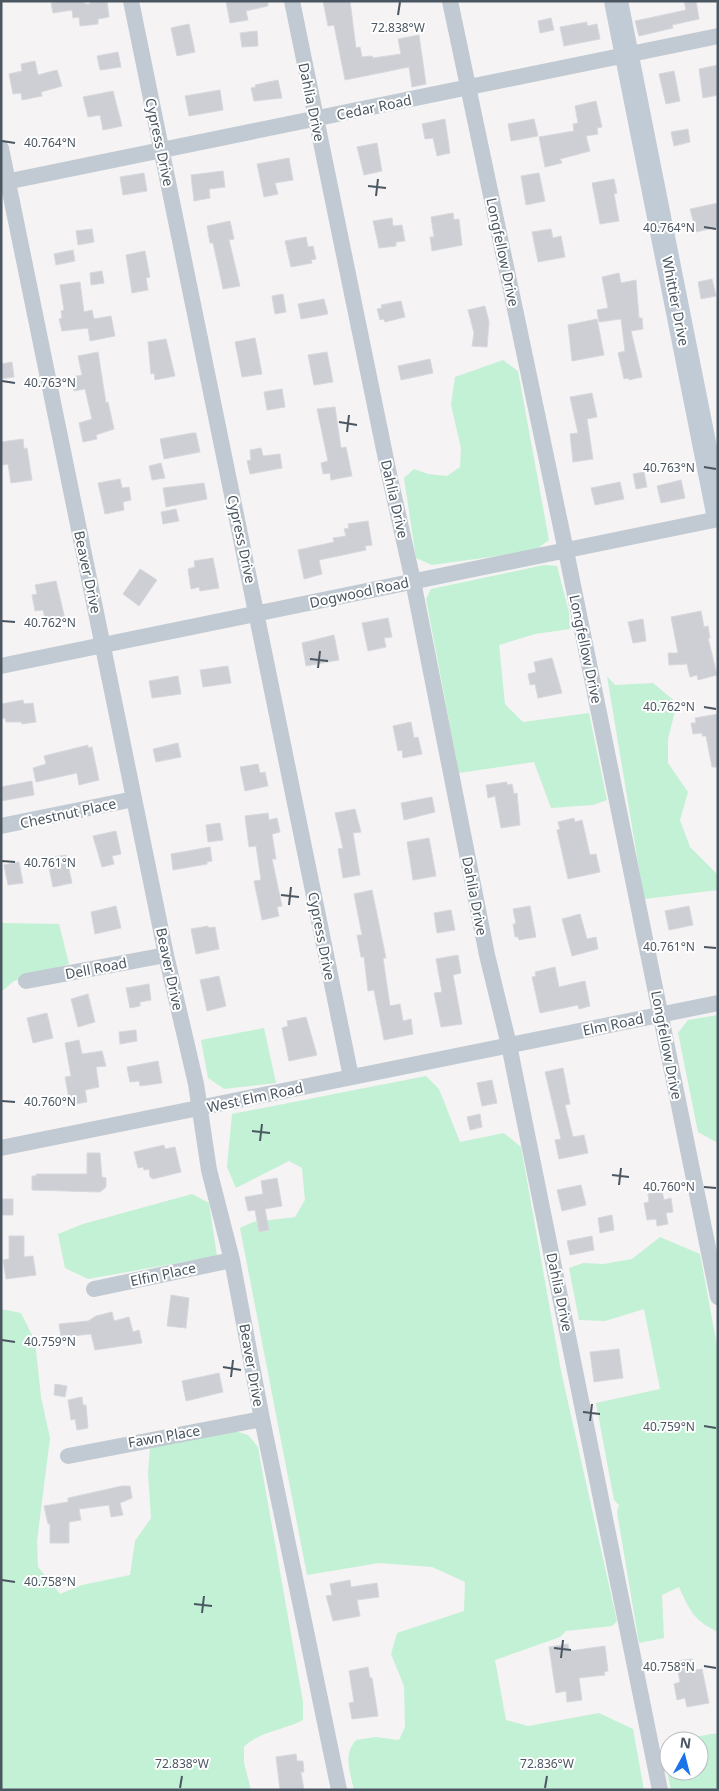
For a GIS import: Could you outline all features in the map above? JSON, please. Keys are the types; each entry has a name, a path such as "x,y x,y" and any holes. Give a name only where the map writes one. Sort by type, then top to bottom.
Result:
{"street":[{"name":"Cypress Drive","path":"131,1 351,1077"},
{"name":"Dahlia Drive","path":"292,1 389,474 413,581 487,955 509,1045 660,1790"},
{"name":"Longfellow Drive","path":"450,1 566,551 718,1297"},
{"name":"Whittier Drive","path":"616,1 718,513"},
{"name":"Cedar Road","path":"5,182 718,36"},
{"name":"Beaver Drive","path":"1,148 5,182 103,645 166,955 196,1084 198,1109 209,1170 232,1260 262,1419 338,1790"},
{"name":"Dogwood Road","path":"1,666 718,519"},
{"name":"Chestnut Place","path":"1,826 134,799"},
{"name":"Dell Road","path":"26,981 166,955"},
{"name":"Elm Road","path":"509,1045 718,1003"},
{"name":"West Elm Road","path":"1,1148 509,1045"},
{"name":"Elfin Place","path":"94,1289 232,1260"},
{"name":"Fawn Place","path":"68,1456 262,1419"}],"green space":[{"path":"503,360 518,371 549,540 534,551 432,565 416,558 404,478 414,469 428,474 447,476 460,467 461,448 451,405 455,377"},
{"path":"544,565 557,566 569,612 570,629 535,634 499,645 505,704 523,722 589,713 607,800 593,805 551,808 534,762 459,773 426,599 431,589"},
{"path":"607,676 615,685 653,683 677,703 668,739 668,763 688,792 680,820 690,847 718,875 718,890 644,899"},
{"path":"1,923 59,924 69,964 14,981 1,992"},
{"path":"718,1015 718,1143 698,1132 678,1033 688,1020"},
{"path":"264,1028 276,1083 224,1089 208,1078 201,1040"},
{"path":"426,1076 439,1089 460,1142 504,1133 521,1147 561,1371 617,1621 612,1626 566,1631 560,1637 495,1660 506,1720 528,1726 599,1713 633,1729 644,1790 354,1790 349,1770 349,1758 352,1746 356,1740 376,1737 399,1740 405,1727 404,1686 391,1654 397,1633 464,1611 465,1582 432,1567 379,1563 307,1575 240,1228 253,1222 295,1217 305,1200 302,1168 289,1161 236,1188 227,1167 232,1114"},
{"path":"192,1194 209,1203 217,1256 88,1279 65,1268 58,1234 83,1224"},
{"path":"660,1237 700,1254 718,1351 718,1634 697,1618 679,1587 662,1595 664,1638 639,1643 617,1512 619,1505 614,1500 596,1403 660,1389 644,1309 605,1321 579,1320 569,1268 583,1263 603,1264 632,1259"},
{"path":"1,1309 21,1313 35,1341 41,1397 50,1438 37,1541 38,1567 60,1594 82,1585 130,1575 135,1541 151,1518 148,1473 150,1448 235,1431 248,1435 258,1447 303,1702 303,1720 256,1738 244,1747 244,1763 251,1790 1,1790"},
{"path":"718,1733 718,1790 671,1790 669,1781 709,1781 709,1734"}],"building":[{"path":"84,1 85,4 90,4 90,1 107,1 109,17 98,19 98,24 80,26 79,17 73,18 72,10 53,13 51,3"},
{"path":"226,1 268,1 268,6 246,11 248,20 230,23"},
{"path":"323,1 350,1 356,48 360,47 362,57 372,56 373,58 401,54 398,39 419,35 426,84 412,87 409,67 345,80 334,25 328,26"},
{"path":"684,1 696,1 699,19 672,25 673,28 639,36 635,21 686,10"},
{"path":"551,18 554,30 540,33 538,21"},
{"path":"587,22 587,26 597,24 600,39 564,46 560,27"},
{"path":"189,24 195,52 177,56 171,28"},
{"path":"257,31 258,46 242,47 240,33"},
{"path":"118,52 121,67 100,70 97,56"},
{"path":"35,61 38,75 57,70 62,86 41,92 42,96 22,100 21,93 13,94 9,74 22,71 21,64"},
{"path":"718,65 718,95 703,98 699,69"},
{"path":"674,71 680,101 666,104 659,74"},
{"path":"278,80 282,98 254,101 251,88 256,87 255,85"},
{"path":"220,90 223,110 189,116 185,96"},
{"path":"113,91 122,126 103,130 100,115 88,117 83,97"},
{"path":"596,101 602,127 597,128 598,134 586,136 590,151 560,159 562,163 545,167 539,137 574,131 573,124 578,123 575,106"},
{"path":"445,119 450,153 437,156 433,138 425,139 422,124"},
{"path":"534,119 538,136 511,141 508,124"},
{"path":"688,129 690,142 674,146 671,132"},
{"path":"377,143 382,171 364,175 357,147"},
{"path":"289,158 293,180 275,183 278,194 264,197 257,164"},
{"path":"223,171 225,187 209,189 210,198 194,201 191,175"},
{"path":"144,173 147,191 123,195 120,177"},
{"path":"539,173 545,201 526,205 521,176"},
{"path":"614,179 617,193 614,194 619,221 600,224 592,183"},
{"path":"718,203 718,227 696,232 690,209"},
{"path":"453,213 454,220 459,219 462,245 432,251 430,237 434,237 431,217"},
{"path":"392,218 393,226 402,225 405,241 396,242 396,246 379,248 373,221"},
{"path":"230,221 234,239 229,240 240,286 223,289 213,243 210,243 207,226"},
{"path":"92,229 94,242 78,245 76,231"},
{"path":"551,229 553,238 561,236 565,257 538,262 532,232"},
{"path":"306,237 308,247 313,246 316,259 311,260 312,263 291,267 285,241"},
{"path":"73,250 75,261 56,265 54,254"},
{"path":"145,251 150,277 146,278 148,290 132,293 126,255"},
{"path":"102,271 104,283 91,285 90,273"},
{"path":"619,273 621,283 636,280 639,318 642,318 643,329 631,331 642,377 629,380 628,378 624,379 618,353 625,351 621,319 599,322 597,310 608,308 602,277"},
{"path":"712,279 716,296 701,299 698,282"},
{"path":"80,282 84,312 92,310 94,319 111,316 115,336 90,341 88,328 62,331 59,319 62,318 61,311 64,310 60,285"},
{"path":"283,294 286,312 275,314 272,296"},
{"path":"324,299 328,314 301,319 298,304"},
{"path":"401,301 405,317 385,322 384,319 380,320 377,309 382,308 381,305"},
{"path":"485,306 489,322 487,347 472,346 474,333 468,310"},
{"path":"597,319 604,355 572,361 568,325"},
{"path":"255,338 262,374 242,377 235,342"},
{"path":"166,339 175,376 155,380 154,373 151,374 148,342"},
{"path":"98,352 106,403 108,402 114,429 96,435 97,439 83,442 79,423 92,419 85,389 74,391 72,377 82,375 78,356"},
{"path":"327,352 333,382 314,385 308,355"},
{"path":"430,359 433,373 401,380 398,366"},
{"path":"12,362 14,377 1,379 1,364"},
{"path":"282,389 285,407 267,410 264,392"},
{"path":"592,393 597,417 587,419 593,459 573,462 570,434 578,433 570,397"},
{"path":"335,407 341,448 346,447 352,476 331,480 330,473 323,474 321,463 328,461 317,409"},
{"path":"196,433 200,452 164,459 160,439"},
{"path":"23,439 24,449 27,448 32,480 11,483 8,464 3,465 1,442"},
{"path":"261,448 263,456 280,454 282,468 250,474 247,461 251,460 250,450"},
{"path":"161,463 165,478 152,480 149,466"},
{"path":"644,472 647,487 636,489 633,474"},
{"path":"120,479 122,488 129,487 131,500 123,502 124,510 105,514 98,483"},
{"path":"681,480 685,498 661,503 657,486"},
{"path":"620,482 624,499 595,505 591,488"},
{"path":"204,483 207,499 166,507 163,488"},
{"path":"176,509 179,521 163,524 161,512"},
{"path":"368,521 372,545 365,546 366,550 319,560 322,574 304,579 298,550 334,542 333,538 346,536 344,529 349,528 348,524"},
{"path":"213,558 219,588 200,591 199,587 191,589 188,569 195,567 194,561"},
{"path":"140,569 157,580 139,606 123,594"},
{"path":"56,581 65,619 46,623 43,610 35,611 32,595 37,594 35,585"},
{"path":"701,611 704,627 708,626 710,638 708,638 717,675 698,680 697,675 690,677 687,664 669,665 668,653 678,653 671,617"},
{"path":"388,618 392,637 384,638 386,647 368,651 362,623"},
{"path":"643,619 646,641 633,643 628,622"},
{"path":"334,635 339,660 306,666 302,643"},
{"path":"552,658 562,693 538,698 535,684 530,685 528,674 536,672 534,662"},
{"path":"228,666 231,683 203,687 200,670"},
{"path":"178,676 181,694 152,698 149,681"},
{"path":"23,700 24,704 33,703 36,722 22,724 21,722 6,722 5,718 1,719 1,704"},
{"path":"718,714 718,767 712,767 706,736 702,736 702,733 693,734 691,723 696,723 695,718"},
{"path":"411,722 414,738 418,737 422,754 403,758 402,750 398,751 393,726"},
{"path":"178,743 181,757 156,762 153,749"},
{"path":"88,745 88,748 92,747 99,780 79,785 77,773 36,782 33,768 46,764 44,756"},
{"path":"258,764 260,773 265,772 268,786 245,791 240,767"},
{"path":"32,781 34,795 1,801 1,787"},
{"path":"507,782 507,785 512,784 514,794 517,793 520,825 501,828 495,796 488,798 486,785"},
{"path":"432,797 435,812 404,820 401,803"},
{"path":"355,809 361,832 353,833 360,875 343,878 338,849 343,848 335,813"},
{"path":"268,813 269,820 277,818 280,832 272,834 276,859 272,859 282,906 277,907 279,916 262,920 254,881 261,880 256,846 249,847 245,816"},
{"path":"574,818 575,822 582,820 590,855 596,854 600,872 568,879 557,830 560,829 558,822"},
{"path":"220,823 223,840 208,842 206,825"},
{"path":"116,831 121,854 112,856 114,864 102,867 93,836"},
{"path":"429,838 436,876 413,880 407,842"},
{"path":"210,847 212,861 207,862 207,864 173,870 171,854"},
{"path":"66,855 72,883 53,887 49,868 55,867 53,857"},
{"path":"19,862 23,883 8,885 4,865"},
{"path":"372,890 386,958 383,958 390,1006 400,1004 403,1021 411,1019 413,1034 384,1040 374,990 368,991 364,957 361,957 357,935 362,935 354,894"},
{"path":"116,906 121,928 95,934 91,912"},
{"path":"530,906 536,937 519,940 518,937 515,937 513,924 516,924 513,909"},
{"path":"689,906 693,925 669,930 665,911"},
{"path":"451,910 455,930 437,933 434,913"},
{"path":"580,914 587,939 596,937 598,949 572,956 562,919"},
{"path":"208,926 208,928 215,927 219,949 196,954 191,929"},
{"path":"458,955 461,973 453,975 462,1024 441,1027 434,993 442,992 436,959"},
{"path":"555,967 559,987 585,981 590,1006 579,1009 578,1005 540,1013 532,977 536,976 535,972"},
{"path":"219,976 226,1006 207,1011 200,980"},
{"path":"149,984 151,1000 140,1002 140,1006 130,1008 126,988"},
{"path":"88,994 95,1022 78,1027 71,999"},
{"path":"47,1013 53,1038 33,1043 27,1018"},
{"path":"306,1017 317,1055 289,1061 282,1028 288,1026 287,1021"},
{"path":"136,1030 137,1041 120,1044 119,1032"},
{"path":"79,1040 82,1054 102,1051 106,1066 96,1067 99,1087 85,1090 87,1102 70,1105 65,1077 71,1076 65,1043"},
{"path":"158,1061 162,1083 140,1086 139,1081 130,1082 127,1067"},
{"path":"563,1068 570,1104 565,1105 573,1137 584,1135 588,1153 559,1159 555,1140 561,1139 545,1072"},
{"path":"492,1080 497,1103 482,1106 477,1083"},
{"path":"480,1114 482,1127 470,1130 467,1117"},
{"path":"164,1145 165,1149 175,1147 181,1172 153,1179 150,1177 149,1169 138,1168 134,1152"},
{"path":"87,1153 100,1153 102,1177 106,1178 106,1187 100,1192 32,1190 32,1176 36,1176 36,1174 87,1174"},
{"path":"277,1178 282,1206 265,1209 269,1230 259,1232 255,1210 248,1211 245,1197 263,1194 261,1181"},
{"path":"581,1185 586,1205 562,1211 557,1190"},
{"path":"662,1191 664,1200 671,1198 673,1212 666,1213 668,1224 657,1226 656,1219 647,1220 644,1203 649,1202 648,1194"},
{"path":"1,1199 13,1199 13,1215 1,1215"},
{"path":"612,1215 614,1230 600,1233 598,1218"},
{"path":"9,1236 24,1236 24,1257 33,1256 36,1275 6,1279 3,1260 9,1259"},
{"path":"592,1236 594,1250 570,1255 567,1241"},
{"path":"171,1295 189,1298 186,1328 167,1326"},
{"path":"112,1312 114,1321 129,1317 133,1332 139,1330 142,1343 95,1350 91,1334 61,1337 59,1324 88,1321 96,1316"},
{"path":"619,1349 623,1378 594,1382 590,1352"},
{"path":"219,1373 223,1392 186,1401 182,1381"},
{"path":"55,1384 67,1386 65,1397 54,1395"},
{"path":"82,1397 83,1405 86,1405 88,1428 77,1430 75,1419 71,1420 68,1400"},
{"path":"122,1486 130,1486 132,1498 120,1503 123,1515 111,1517 109,1505 79,1509 81,1520 69,1522 69,1543 50,1543 50,1524 48,1524 44,1506 68,1502 68,1498"},
{"path":"350,1580 351,1587 377,1583 379,1597 357,1600 360,1616 333,1621 326,1596 332,1595 330,1584"},
{"path":"568,1644 569,1651 605,1646 608,1671 604,1672 605,1675 579,1678 582,1700 567,1702 566,1691 556,1693 549,1647"},
{"path":"692,1659 694,1670 702,1669 709,1703 687,1707 685,1698 677,1700 674,1684 680,1682 676,1661"},
{"path":"368,1667 370,1678 372,1678 378,1716 352,1719 349,1703 354,1702 349,1671"},
{"path":"296,1754 297,1761 303,1761 304,1772 301,1772 304,1790 280,1790 276,1757"}]}
